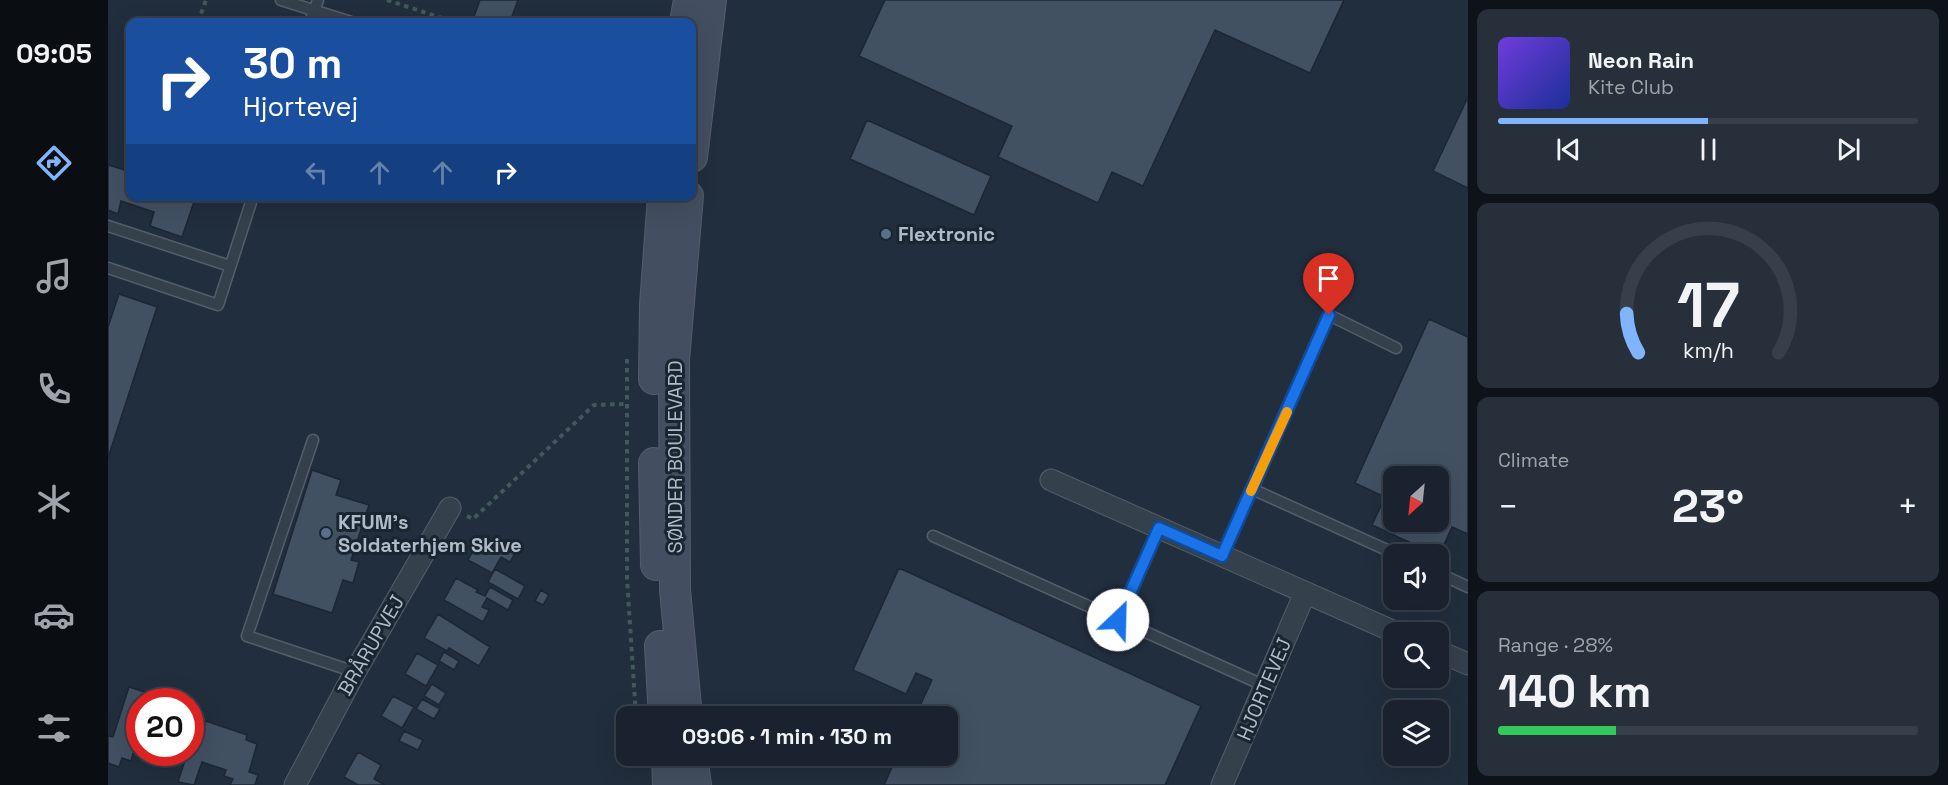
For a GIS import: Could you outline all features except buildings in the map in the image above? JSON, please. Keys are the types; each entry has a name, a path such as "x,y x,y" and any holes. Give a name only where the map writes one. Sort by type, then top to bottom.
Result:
{"main road":[{"path":"686,18 688,0"},
{"path":"696,104 711,0"},
{"name":"SØNDER BOULEVARD","path":"663,201 655,304 653,520 663,706"},
{"name":"SØNDER BOULEVARD","path":"686,706 675,590 674,360 688,201"},
{"path":"667,766 668,785"},
{"path":"693,766 696,785"}],"street":[{"path":"1051,480 1383,627"},
{"name":"BRÅRUPVEJ","path":"295,785 355,672 450,508"},
{"name":"HJORTEVEJ","path":"1222,785 1305,593"},
{"path":"1449,656 1468,664"}],"lane":[{"path":"281,0 316,5 343,18"},
{"path":"108,268 218,305 251,201"},
{"path":"108,226 230,266"},
{"path":"1222,556 1329,315 1396,348"},
{"path":"313,440 247,636 355,672"},
{"path":"1252,489 1383,548"},
{"path":"1118,620 1159,528"},
{"path":"933,536 1265,686"},
{"path":"1449,578 1468,586"}],"path":[{"path":"199,18 206,0"},
{"path":"387,0 442,18"},
{"path":"450,508 473,519 594,405 625,404"}],"slow traffic":[{"path":"1251,491 1287,412"}],"place":[{"name":"Flextronic","path":"886,234"},
{"name":"KFUM's Soldaterhjem Skive","path":"326,533"}],"route":[{"path":"1118,620 1159,528 1222,556 1329,315"}]}
